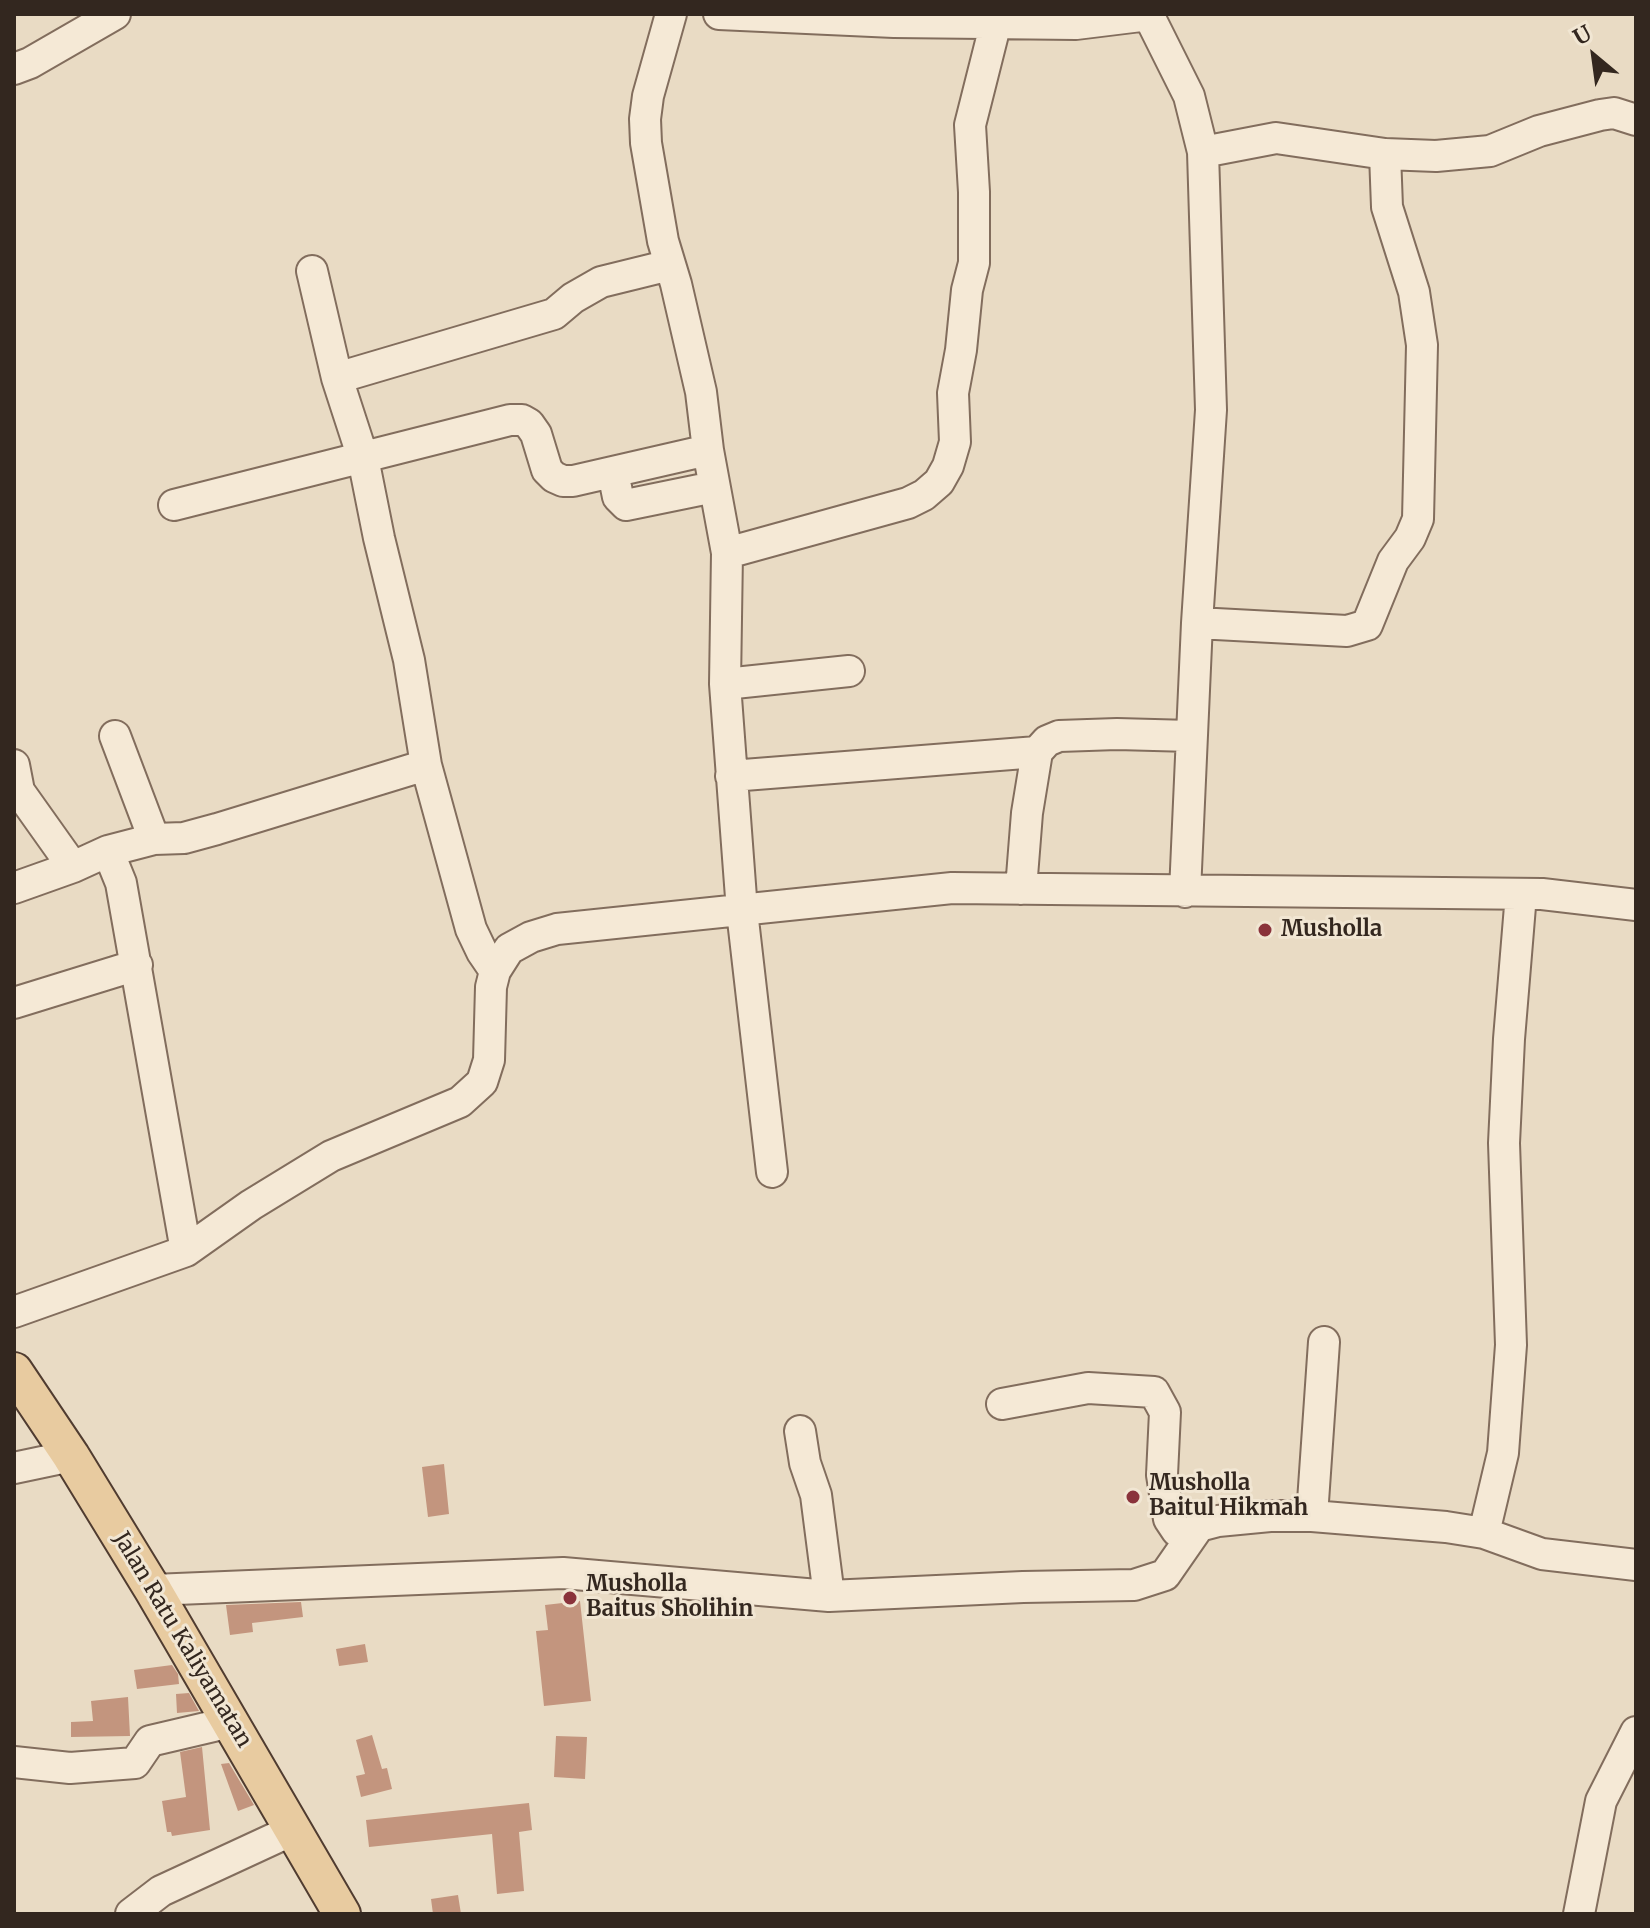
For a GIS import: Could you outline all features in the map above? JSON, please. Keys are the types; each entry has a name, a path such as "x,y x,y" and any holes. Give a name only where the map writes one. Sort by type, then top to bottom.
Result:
{"main road":[{"name":"Jalan Ratu Kaliyamatan","path":"14,1371 71,1456 153,1590 342,1914"}],"street":[{"path":"14,69 115,14"},
{"path":"671,14 653,73 645,119 651,175 701,392 727,553 725,684 731,776 742,911 772,1172"},
{"path":"719,14 894,22 1076,24 1148,14 1189,96 1203,152 1211,410 1197,623 1185,892"},
{"path":"727,553 908,503 939,482 948,466 955,442 953,393 967,290 974,263 970,125 996,22"},
{"path":"1203,152 1276,138 1385,154 1436,156 1490,151 1539,131 1600,115 1614,113 1636,120"},
{"path":"1197,623 1347,631 1367,625 1393,561 1410,538 1418,519 1422,345 1414,292 1387,207 1385,154"},
{"path":"337,378 554,314 573,298 601,282 670,265"},
{"path":"312,271 337,378 363,458 409,660 426,765 471,929 495,971"},
{"path":"174,505 480,426 522,420 536,434 547,470 554,477 573,481 708,450"},
{"path":"613,472 618,497 626,505 714,487"},
{"path":"725,684 849,671"},
{"path":"115,736 154,839"},
{"path":"1021,889 1027,813 1037,752 1047,741 1059,736 1191,736"},
{"path":"731,776 1037,752"},
{"path":"14,765 19,791 73,867"},
{"path":"14,888 108,851 154,839 184,838 426,765"},
{"path":"108,851 121,883 137,965 186,1251"},
{"path":"14,1312 186,1251 251,1205 331,1156 460,1102 482,1082 489,1060 491,987 495,971 509,949 531,937 557,929 952,888 1542,894 1636,905"},
{"path":"1484,1533 1503,1453 1511,1345 1504,1143 1521,894"},
{"path":"14,1003 137,965"},
{"path":"1312,1516 1324,1342"},
{"path":"1002,1404 1088,1388 1154,1392 1165,1412 1162,1475 1169,1519 1177,1531 1190,1538"},
{"path":"800,1431 805,1463 816,1495 829,1596"},
{"path":"14,1468 71,1456"},
{"path":"153,1590 563,1573 829,1596 1134,1585 1165,1575 1199,1526 1270,1516 1312,1516 1446,1527 1484,1533 1542,1554 1636,1565"},
{"path":"14,1762 70,1768 135,1763 150,1741 231,1722"},
{"path":"1579,1914 1601,1801 1636,1732"},
{"path":"131,1914 161,1891 295,1829"}],"building":[{"path":"444,1464 449,1514 428,1517 422,1467"},
{"path":"580,1601 591,1701 544,1706 536,1631 548,1630 545,1605"},
{"path":"301,1602 303,1617 252,1623 253,1632 230,1635 226,1605"},
{"path":"365,1644 368,1662 339,1666 336,1649"},
{"path":"172,1665 178,1674 179,1684 137,1689 134,1670"},
{"path":"189,1693 199,1711 177,1713 176,1694"},
{"path":"128,1697 130,1736 71,1737 71,1722 93,1721 91,1701"},
{"path":"372,1735 382,1769 387,1768 392,1789 361,1797 356,1776 365,1774 356,1740"},
{"path":"556,1736 587,1737 585,1779 554,1777"},
{"path":"202,1747 210,1830 172,1836 171,1832 167,1832 162,1801 186,1797 180,1752"},
{"path":"229,1763 254,1805 238,1811 221,1764"},
{"path":"529,1803 532,1830 519,1832 524,1891 497,1894 492,1834 369,1847 366,1820"},
{"path":"458,1895 461,1914 433,1914 431,1899"}],"place":[{"name":"Musholla","path":"1265,930"},
{"name":"Musholla Baitul Hikmah","path":"1133,1497"},
{"name":"Musholla Baitus Sholihin","path":"570,1598"}]}
